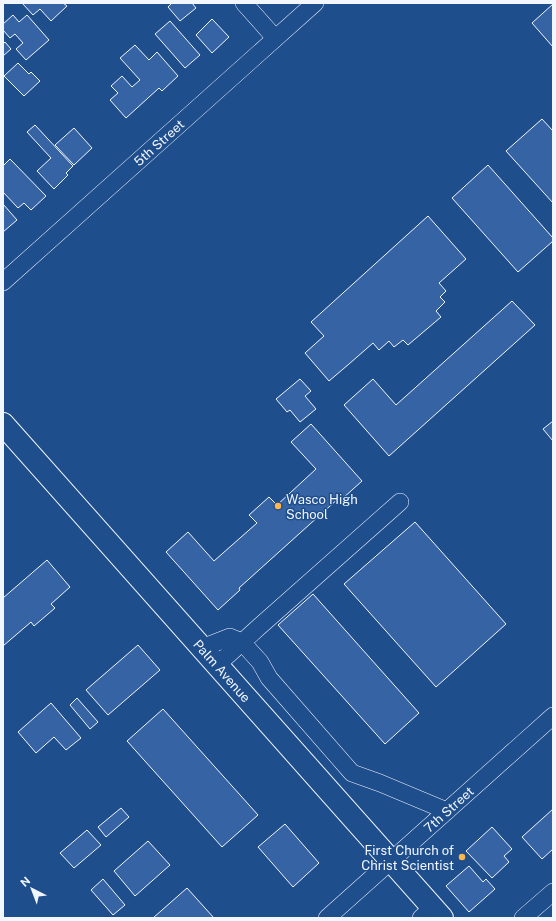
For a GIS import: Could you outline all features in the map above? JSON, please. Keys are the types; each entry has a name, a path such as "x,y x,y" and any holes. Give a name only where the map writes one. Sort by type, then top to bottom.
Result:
{"main road":[{"name":"Palm Avenue","path":"3,424 391,861 432,915"}],"street":[{"path":"244,3 275,38"},
{"name":"5th Street","path":"3,282 314,3"},
{"path":"217,665 400,502"},
{"path":"202,648 230,637 242,642 260,662 270,678 352,773 447,811"},
{"name":"7th Street","path":"327,918 553,716"},
{"path":"523,918 553,892"}],"building":[{"path":"22,3 63,3 67,6 51,21 40,9 33,15"},
{"path":"172,3 192,3 196,8 180,21 168,7"},
{"path":"553,4 553,47 532,23"},
{"path":"13,15 19,22 27,15 49,40 26,60 16,49 23,43 15,34 10,38 3,30 3,24"},
{"path":"212,19 229,37 212,53 196,35"},
{"path":"170,21 200,55 185,68 155,34"},
{"path":"5,42 11,49 3,56 3,44"},
{"path":"135,45 149,60 157,52 178,76 162,91 159,88 126,118 110,100 118,93 111,86 122,76 132,87 140,80 120,58"},
{"path":"18,63 29,74 31,72 40,81 24,96 4,76"},
{"path":"542,119 553,131 553,203 506,151"},
{"path":"35,125 73,166 66,173 68,175 54,189 37,171 51,158 27,132"},
{"path":"74,128 92,148 74,165 55,145"},
{"path":"10,159 46,196 31,210 24,203 18,208 3,192 3,166"},
{"path":"488,165 553,238 553,241 518,272 452,198"},
{"path":"3,204 17,220 3,232"},
{"path":"428,216 466,259 439,283 446,291 440,297 445,302 436,311 441,317 408,345 403,340 394,347 389,341 379,350 373,343 329,381 305,353 324,336 311,322"},
{"path":"512,301 535,325 389,456 344,405 373,379 396,405"},
{"path":"300,379 311,391 305,396 316,409 300,422 290,410 287,412 276,399"},
{"path":"553,421 553,441 543,429"},
{"path":"311,424 362,481 342,499 340,497 239,588 240,590 218,610 166,552 188,532 214,561 257,523 249,515 269,497 277,505 316,469 291,442"},
{"path":"415,522 506,624 436,687 344,584"},
{"path":"47,560 70,587 51,604 55,608 34,626 31,622 3,646 3,598"},
{"path":"313,594 419,713 385,744 278,625"},
{"path":"138,645 160,670 108,715 86,690"},
{"path":"77,698 98,722 90,729 70,705"},
{"path":"51,703 81,738 66,750 54,737 36,753 18,732"},
{"path":"163,709 258,815 222,847 127,741"},
{"path":"121,808 129,817 106,837 98,827"},
{"path":"553,809 553,849 542,859 522,837"},
{"path":"285,824 319,863 293,887 258,847"},
{"path":"492,827 512,849 504,856 509,862 492,878 466,851"},
{"path":"87,830 101,845 74,868 60,853"},
{"path":"148,841 170,865 135,896 114,871"},
{"path":"469,866 483,882 486,879 495,889 469,912 446,886"},
{"path":"103,879 125,905 113,915 91,890"},
{"path":"187,888 214,918 153,918"}],"place":[{"name":"Wasco High School","path":"278,506"},
{"name":"First Church of Christ Scientist","path":"462,857"}]}
